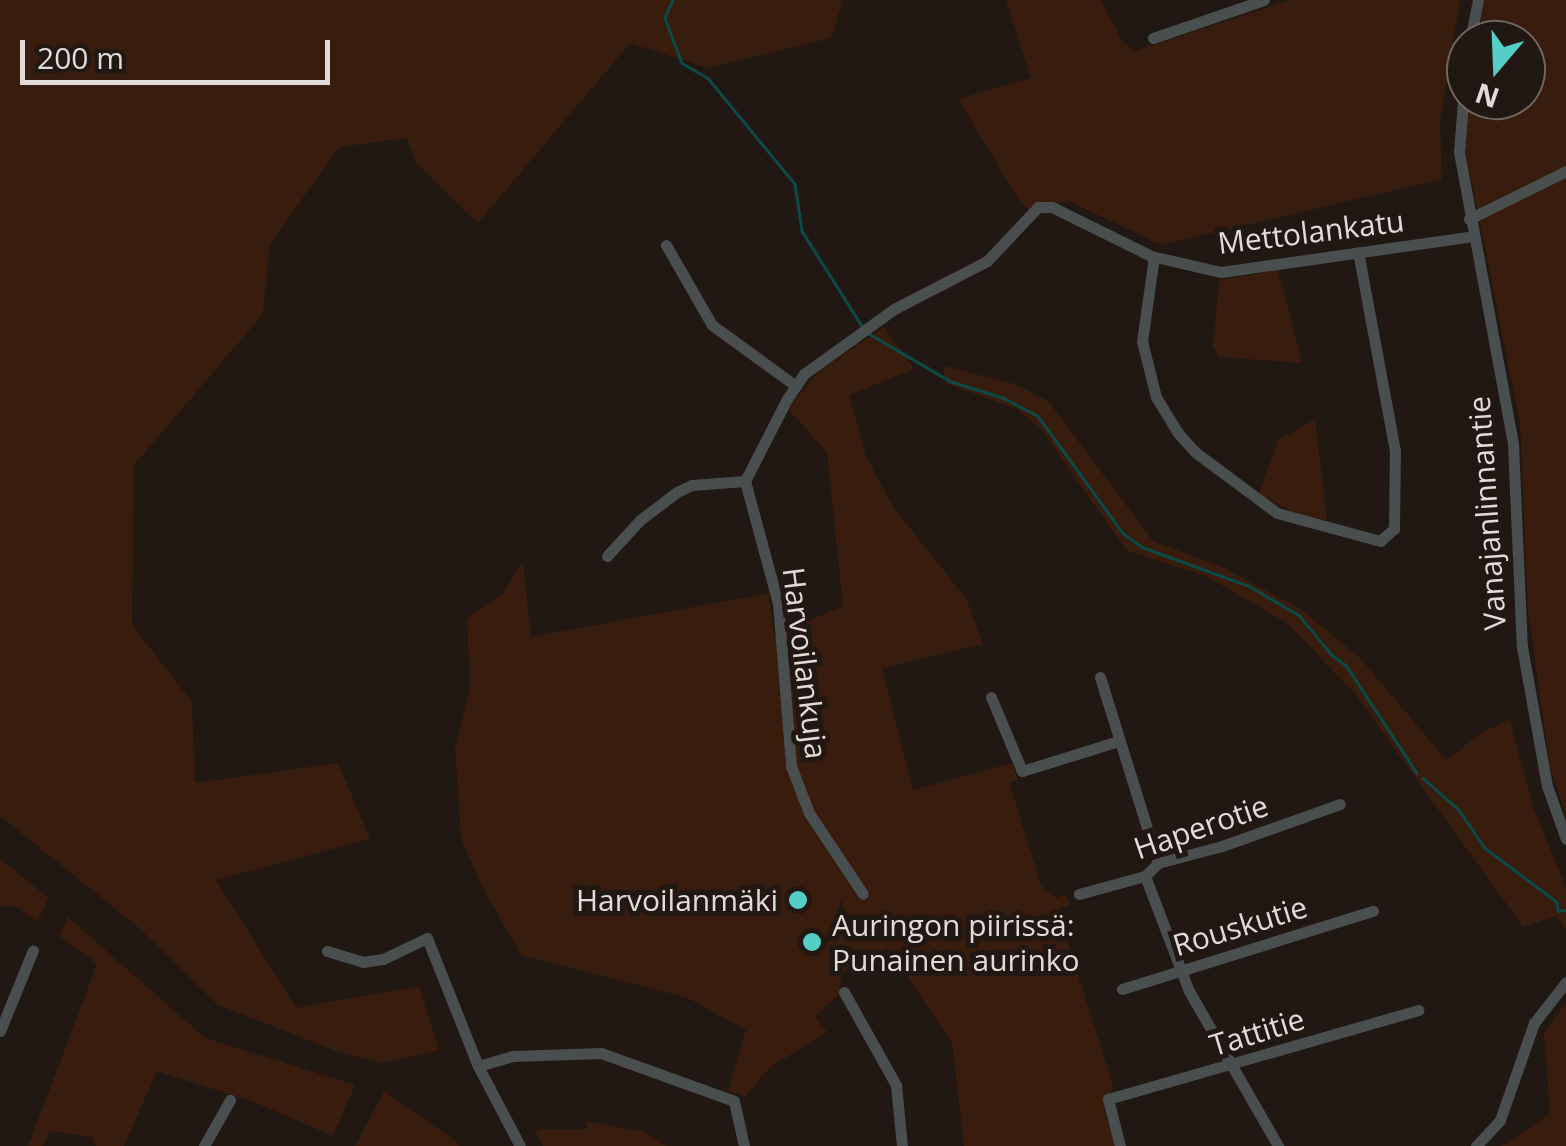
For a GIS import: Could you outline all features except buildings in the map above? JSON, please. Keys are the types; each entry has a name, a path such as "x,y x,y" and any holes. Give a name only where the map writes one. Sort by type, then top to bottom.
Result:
{"street":[{"path":"1153,38 1264,0"},
{"name":"Vanajanlinnantie","path":"1459,120 1469,219 1514,444 1522,647 1547,786 1566,840"},
{"path":"1469,219 1566,171"},
{"name":"Mettolankatu","path":"796,386 837,347 877,320 987,261 1034,211 1047,206 1154,257 1221,272 1473,236"},
{"path":"607,556 640,520 678,492 692,485 745,481 796,386 712,325 666,245"},
{"path":"1154,257 1141,331 1143,352 1156,398 1178,433 1195,452 1277,514 1380,540 1394,529 1396,451 1358,252"},
{"name":"Harvoilankuja","path":"745,481 778,603 790,766 809,813 863,894"},
{"path":"1100,677 1158,863"},
{"path":"991,697 1022,771 1119,742"},
{"name":"Haperotie","path":"1079,894 1145,876 1158,863 1222,846 1340,804"},
{"path":"1145,876 1181,971 1230,1067 1278,1146"},
{"name":"Rouskutie","path":"1122,989 1373,911"},
{"path":"327,951 363,962 382,959 427,938 478,1066 520,1146"},
{"path":"0,1030 33,950"},
{"path":"1476,1146 1500,1120 1534,1023 1566,982"},
{"path":"844,992 896,1085 902,1146"},
{"name":"Tattitie","path":"1120,1146 1108,1099 1419,1010"},
{"path":"478,1066 514,1056 601,1054 734,1101 744,1146"},
{"path":"204,1146 230,1100"}],"shaded area":[{"path":"0,0 843,0 831,38 707,68 630,43 478,223 417,164 406,138 339,147 270,244 263,314 134,465 132,625 192,702 195,783 338,763 370,839 216,880 296,1008 419,986 439,1050 382,1063 336,1051 218,1005 138,927 0,816"},
{"path":"1006,0 1101,0 1123,43 1135,51 1290,0 1460,0 1457,20 1446,20 1446,85 1440,121 1442,179 1161,245 1071,202 1043,203 1031,211 1018,199 958,99 1031,78"},
{"path":"1484,0 1566,0 1566,816 1550,766 1528,609 1520,423 1465,148 1466,120 1546,120 1546,20 1480,20"},
{"path":"1278,270 1302,363 1218,357 1213,346 1219,280"},
{"path":"884,327 914,369 849,395 866,456 893,507 967,600 983,644 882,668 913,790 1012,763 1018,780 1009,782 1041,885 1056,898 1065,894 1070,905 1057,909 1113,1085 1111,1097 1104,1097 1104,1110 1116,1146 964,1146 952,1043 888,948 842,973 839,994 815,1016 827,1032 769,1068 745,1097 728,1091 746,1030 688,998 521,955 481,885 461,838 455,748 470,687 467,619 503,593 523,561 531,637 769,593 774,636 843,606 827,452 788,409 817,373"},
{"path":"944,366 1015,384 1048,401 1153,541 1220,566 1301,609 1361,659 1446,760 1484,731 1510,720 1533,807 1566,887 1566,930 1557,916 1523,927 1353,691 1287,623 1206,576 1127,551 1041,429 1017,409 945,383"},
{"path":"1315,419 1327,520 1297,515 1259,494 1278,440"},
{"path":"0,859 48,897 38,922 17,907 0,906"},
{"path":"68,917 205,1038 355,1085 333,1136 254,1102 157,1071 124,1146 96,1146 92,1137 50,1131 43,1146 28,1146 97,964 59,936"},
{"path":"1566,1003 1566,1146 1501,1146 1550,1114 1544,1033"},
{"path":"384,1091 453,1139 459,1146 355,1146"},
{"path":"586,1121 644,1132 667,1146 543,1146 535,1130 588,1129"}],"waterway":[{"path":"673,0 665,18 682,63 708,78 795,184 802,231 862,326"},
{"path":"868,333 950,381 1004,398 1038,416 1123,533 1142,547 1249,586"},
{"path":"1251,587 1299,615 1332,655 1346,665 1417,773"},
{"path":"1423,778 1459,810 1485,848 1557,902 1558,911 1566,910"}],"place":[{"name":"Harvoilanmäki","path":"798,900"},
{"name":"Auringon piirissä: Punainen aurinko","path":"812,942"}]}
